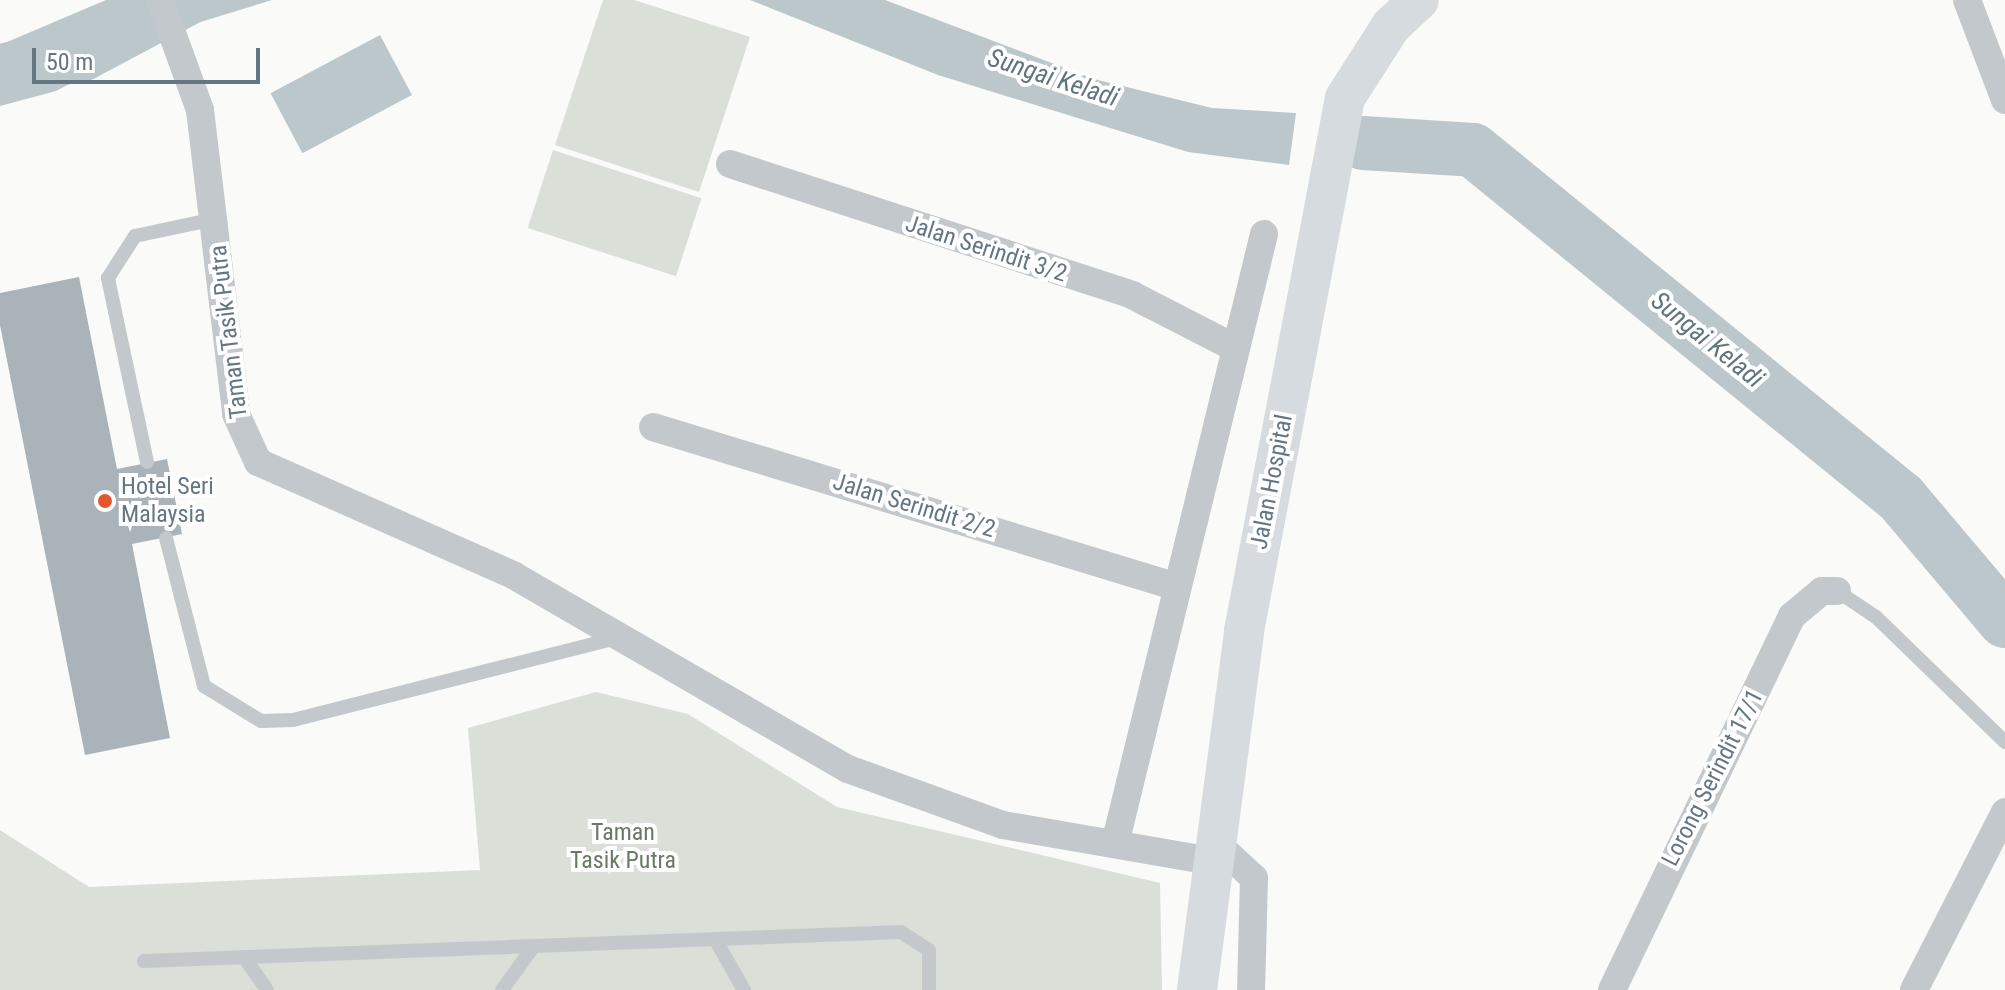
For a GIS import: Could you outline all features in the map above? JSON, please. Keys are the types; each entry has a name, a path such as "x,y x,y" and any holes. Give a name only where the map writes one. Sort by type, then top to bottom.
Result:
{"main road":[{"name":"Jalan Hospital","path":"1197,990 1244,631 1345,98 1391,26 1419,0"}],"street":[{"path":"1967,0 2005,100"},
{"name":"Taman Tasik Putra","path":"164,13 200,110 216,219 236,414 258,462 478,558 624,636 848,769 1003,825 1115,844 1213,851"},
{"name":"Jalan Serindit 3/2","path":"730,164 1132,295 1235,348"},
{"path":"1115,844 1174,586 1264,234"},
{"name":"Jalan Serindit 2/2","path":"653,427 1174,586"},
{"name":"Lorong Serindit 17/1","path":"1612,990 1792,616 1822,591 1837,591"},
{"path":"1914,990 2005,812"},
{"path":"1213,851 1254,878 1251,990"}],"lane":[{"path":"147,462 108,278 117,254 135,236 216,219"},
{"path":"166,538 204,686 261,721 293,720 624,636"},
{"path":"1837,591 1876,617 2005,742"},
{"path":"144,961 901,932 929,950 929,990"},
{"path":"715,939 744,990"},
{"path":"502,990 534,946"},
{"path":"244,957 267,990"}],"green space":[{"path":"603,0 634,0 750,37 699,192 555,145"},
{"path":"553,150 701,198 676,276 528,228"},
{"name":"Taman Tasik Putra","path":"596,692 688,714 837,807 1160,883 1162,990 0,990 0,830 89,887 480,870 468,728"}],"water":[{"path":"106,0 141,0 159,37 56,91 0,106 0,45"},
{"path":"182,0 272,0 194,24"},
{"path":"750,0 885,0 1094,79 1212,108 1296,113 1289,165 1188,152 938,75"},
{"path":"380,35 412,95 302,153 271,93"}],"building":[{"name":"Hotel Seri Malaysia","path":"79,277 117,469 167,459 182,534 132,544 170,738 85,755 0,325 0,293"}],"waterway":[{"name":"Sungai Keladi","path":"0,71 83,54 184,0"},
{"name":"Sungai Keladi","path":"1363,143 1473,150 1901,498 2005,621"}],"place":[{"name":"Hotel Seri Malaysia","path":"105,501"}]}
